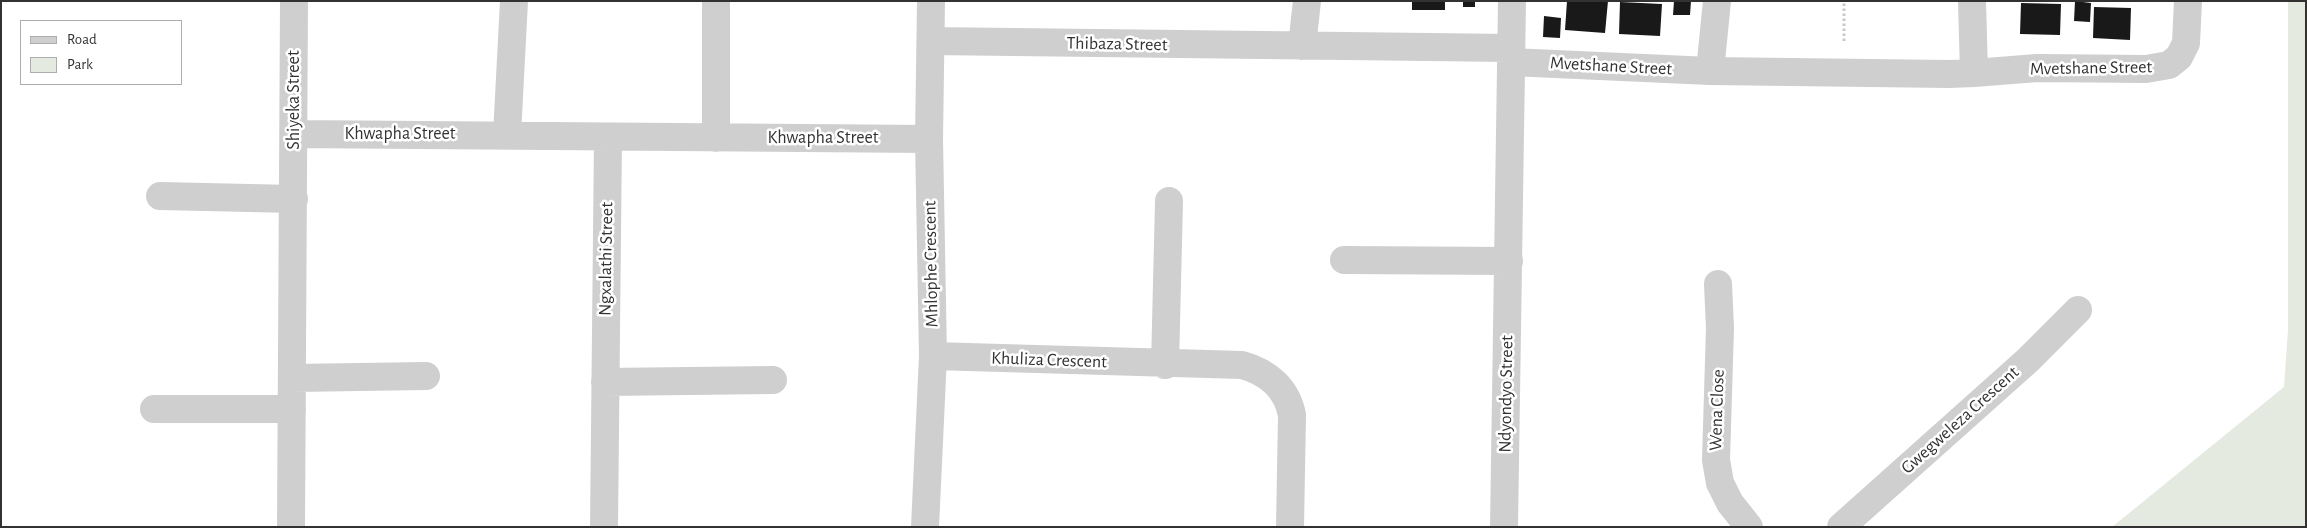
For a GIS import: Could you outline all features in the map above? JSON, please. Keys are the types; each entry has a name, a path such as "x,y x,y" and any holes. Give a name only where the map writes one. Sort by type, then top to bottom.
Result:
{"street":[{"name":"Shiyeka Street","path":"291,527 294,1"},
{"path":"507,135 514,1"},
{"path":"716,1 716,138"},
{"name":"Mhlophe Crescent","path":"926,527 933,356 929,139 931,1"},
{"path":"1302,46 1307,1"},
{"name":"Ndyondyo Street","path":"1504,527 1512,1"},
{"path":"1710,71 1717,1"},
{"path":"1972,1 1974,72"},
{"name":"Mvetshane Street","path":"1511,55 1710,71 1843,73 1974,72 2038,68 2146,69 2169,65 2179,57 2186,43 2188,1"},
{"name":"Thibaza Street","path":"931,41 1302,46 1511,55"},
{"name":"Khwapha Street","path":"294,134 929,139"},
{"name":"Ngxalathi Street","path":"604,527 608,137"},
{"path":"160,196 294,199"},
{"path":"1165,365 1169,201"},
{"path":"1344,260 1509,261"},
{"name":"Wena Close","path":"1718,284 1720,328 1716,460 1720,483 1730,503 1749,527"},
{"name":"Gwegweleza Crescent","path":"1840,527 2028,360 2078,310"},
{"name":"Khuliza Crescent","path":"933,356 1165,365 1242,365 1255,368 1276,382 1288,398 1292,415 1290,527"},
{"path":"293,378 426,376"},
{"path":"605,382 773,380"},
{"path":"154,409 292,409"}],"path":[{"path":"1843,73 1844,1"}],"green space":[{"path":"2288,1 2306,1 2306,527 2112,527 2284,387 2288,330"}],"building":[{"path":"1412,1 1445,1 1445,10 1412,10"},
{"path":"1463,1 1475,1 1475,7 1463,7"},
{"path":"1567,1 1608,1 1605,33 1565,30"},
{"path":"1674,1 1691,1 1690,15 1673,15"},
{"path":"2075,1 2091,3 2090,22 2074,21"},
{"path":"1620,2 1662,4 1660,36 1619,34"},
{"path":"2021,3 2061,4 2060,35 2020,34"},
{"path":"2094,7 2131,8 2130,40 2093,38"},
{"path":"1544,16 1561,18 1560,38 1543,37"}]}
